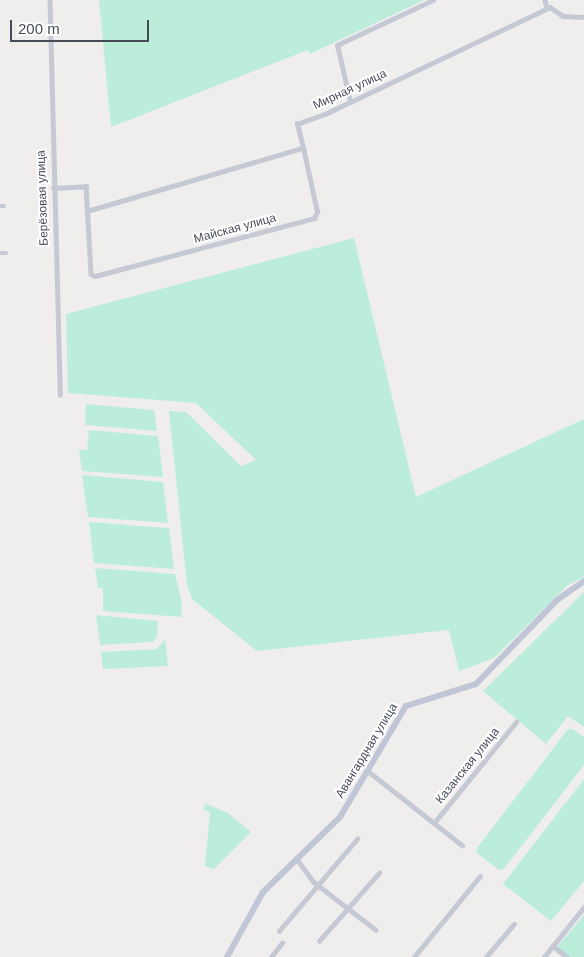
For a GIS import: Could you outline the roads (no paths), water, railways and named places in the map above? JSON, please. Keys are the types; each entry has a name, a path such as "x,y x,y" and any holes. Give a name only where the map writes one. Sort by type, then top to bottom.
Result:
{"main road":[{"name":"Авангардная улица","path":"226,957 263,892 340,817 406,706 476,684 557,600 584,581"}],"street":[{"name":"Берёзовая улица","path":"50,0 53,188 60,395"},
{"path":"350,101 337,45 433,0"},
{"path":"545,0 547,8 563,16 584,17"},
{"name":"Мирная улица","path":"302,148 296,124 325,114 547,8"},
{"path":"53,188 86,186 88,211 302,148"},
{"name":"Майская улица","path":"88,211 91,274 95,276 314,218 317,212 302,148"},
{"path":"0,253 6,253"},
{"name":"Казанская улица","path":"434,823 516,722"},
{"path":"368,771 462,845"},
{"path":"279,931 357,840"},
{"path":"297,859 318,885 376,930"},
{"path":"319,941 378,874"},
{"path":"414,957 480,876"},
{"path":"544,957 583,910"},
{"path":"486,957 514,924"},
{"path":"271,957 282,943"},
{"path":"553,946 567,957"}]}
